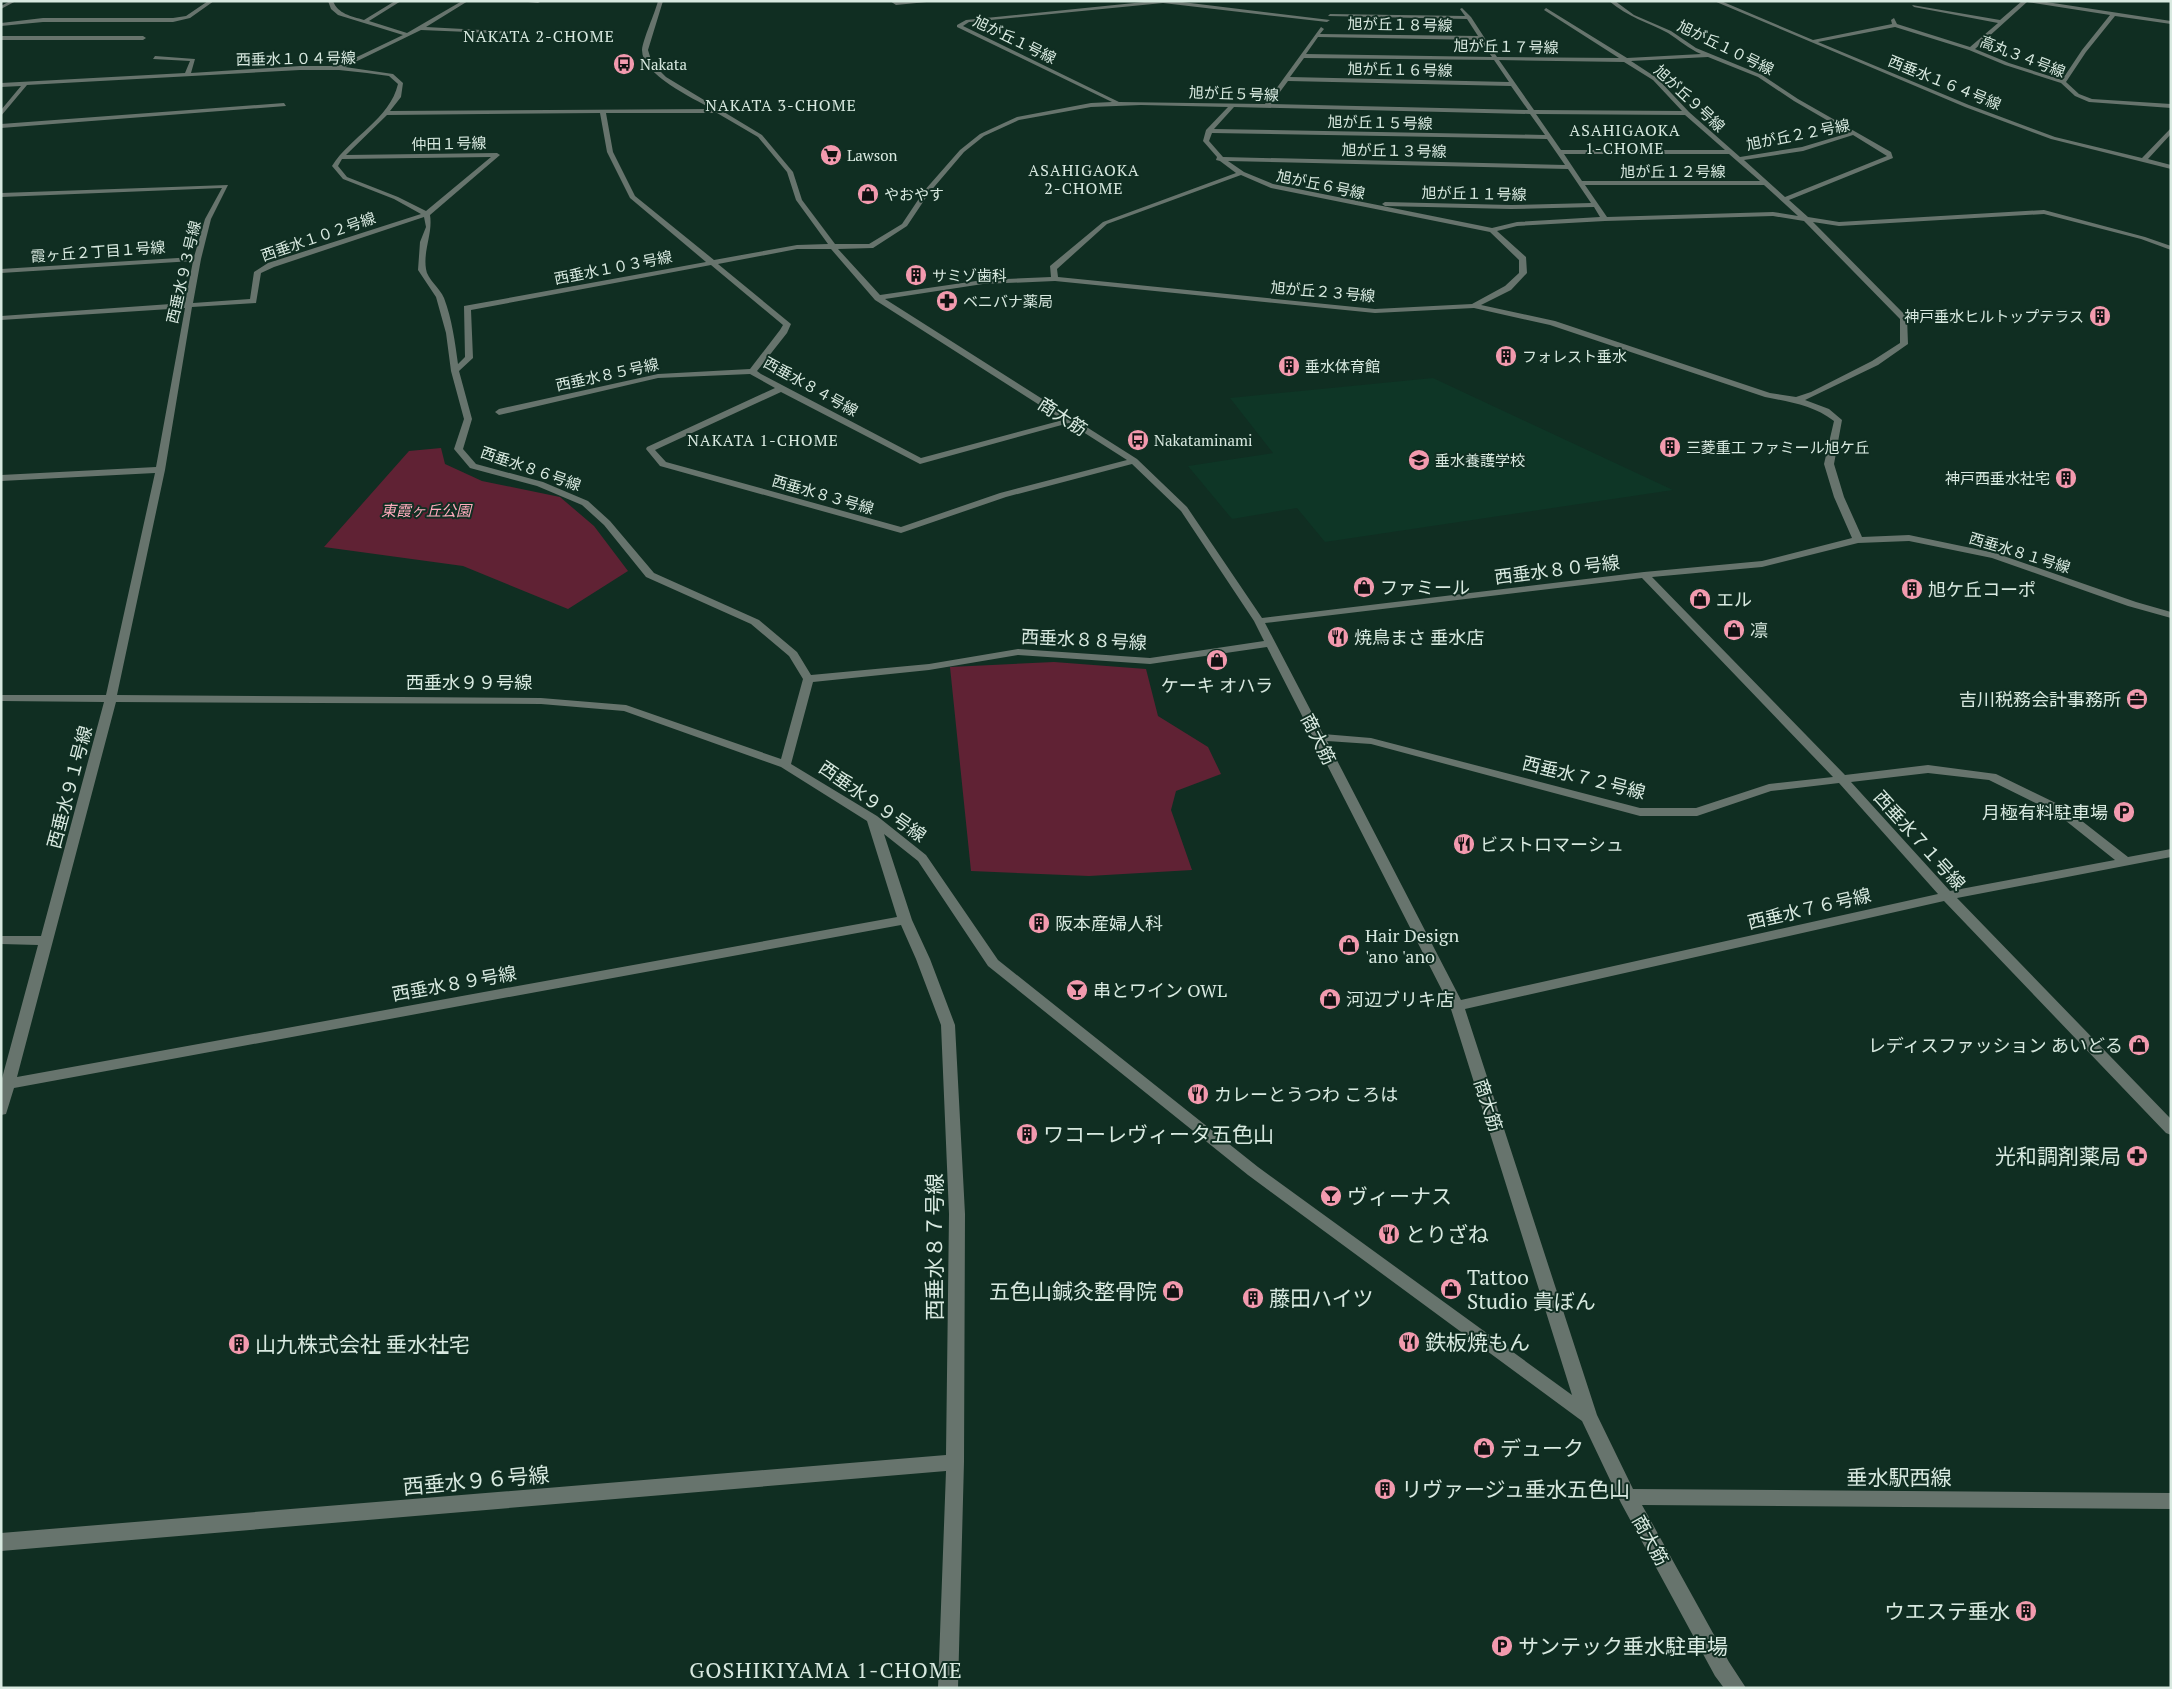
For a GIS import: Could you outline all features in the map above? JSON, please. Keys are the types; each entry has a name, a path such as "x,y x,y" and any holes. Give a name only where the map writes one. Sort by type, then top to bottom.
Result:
{"street":[{"path":"1,8 14,1"},
{"path":"1,25 43,20 173,20 188,17 212,1"},
{"path":"330,1 333,8 340,14 408,35"},
{"path":"364,22 399,1"},
{"path":"339,68 408,35 466,1"},
{"path":"520,1 538,2"},
{"name":"商大筋","path":"661,1 645,50 649,64 664,78 760,136 790,172 799,200 833,247 878,298 1134,462 1184,509 1259,621 1457,1006 1588,1416 1628,1497 1722,1669 1736,1688"},
{"path":"892,1 896,4 934,1"},
{"name":"旭が丘１号線","path":"1120,104 959,26 968,21 981,18 1172,1"},
{"name":"旭が丘１０号線","path":"1611,1 1632,16 1669,32 1708,55 1760,76 1796,100 1854,133"},
{"name":"西垂水１６４号線","path":"1716,1 1967,106 2053,138 2171,168"},
{"path":"1922,1 1914,6 2002,22"},
{"path":"1971,49 2027,1 2075,10 2171,23"},
{"path":"2075,10 2084,1"},
{"path":"1161,2 1329,17 1468,18"},
{"path":"1267,106 1334,8"},
{"path":"1462,9 1534,112 1604,219"},
{"path":"1536,9 1555,9"},
{"name":"旭が丘９号線","path":"1546,9 1655,79 1687,113 1785,199 1904,319 1904,344 1875,363 1814,394 1797,400"},
{"path":"2063,82 2084,51 2114,15"},
{"name":"高丸３４号線","path":"1812,41 1895,23 1971,49 2007,64 2063,82 2077,95 2091,101 2171,106"},
{"path":"420,28 519,32"},
{"name":"旭が丘１８号線","path":"1317,35 1482,38"},
{"path":"1,38 143,38"},
{"name":"旭が丘１７号線","path":"1302,56 1627,60 1708,55"},
{"path":"154,58 193,60 187,75"},
{"name":"西垂水１０４号線","path":"1,85 255,70 339,68 391,75 401,84 398,97 385,113"},
{"name":"旭が丘１６号線","path":"1286,79 1514,84"},
{"path":"1,114 25,84"},
{"path":"1,126 284,105"},
{"name":"旭が丘５号線","path":"833,247 870,246 905,225 926,192 962,152 982,135 1017,120 1091,105 1233,105 1534,112 1687,113"},
{"path":"1208,131 1233,105"},
{"path":"427,214 396,198 345,178 335,166 340,157 377,124 385,113 718,111"},
{"name":"西垂水８４号線","path":"603,112 610,152 632,198 787,324 784,331 752,371 920,461 1070,420"},
{"path":"2143,161 2171,130"},
{"name":"旭が丘１５号線","path":"1208,131 1550,138"},
{"name":"旭が丘６号線","path":"1208,131 1206,142 1218,159 1239,174 1271,186 1492,230"},
{"name":"旭が丘２２号線","path":"1738,159 1803,148 1854,133 1890,153 1891,157 1785,199"},
{"path":"1560,152 1731,152"},
{"name":"仲田１号線","path":"340,157 497,156 427,214"},
{"name":"旭が丘１３号線","path":"1218,159 1570,167"},
{"path":"1055,279 1053,268 1105,223 1239,174"},
{"name":"旭が丘１２号線","path":"1581,183 1765,183"},
{"name":"西垂水９３号線","path":"1,195 226,186 208,219 197,259 160,470"},
{"name":"旭が丘１１号線","path":"1352,203 1511,207 1595,205"},
{"path":"1492,230 1517,224 1604,219 1773,214 1839,224 2044,212 2143,238 2171,248"},
{"name":"西垂水１０２号線","path":"1,318 253,301 258,272 271,265 427,214"},
{"name":"西垂水８６号線","path":"427,214 429,227 424,242 422,270 440,297 450,333 455,371 468,419 458,450 473,466 540,484 585,503 607,523 650,575 755,622 793,654 808,679"},
{"name":"旭が丘２３号線","path":"878,298 983,282 1055,279 1375,311 1474,306 1508,288 1522,272 1523,259 1492,230"},
{"name":"西垂水１０３号線","path":"455,371 469,358 466,308 797,247 833,247"},
{"name":"霞ヶ丘２丁目１号線","path":"1,271 197,259"},
{"path":"1474,306 1552,323 1768,395 1797,400 1826,411 1838,420 1829,464 1839,497 1858,540"},
{"name":"西垂水８５号線","path":"499,412 658,376 752,371"},
{"name":"西垂水８３号線","path":"782,388 650,449 663,464 901,530 1003,495 1134,462"},
{"path":"1,478 160,470"},
{"name":"西垂水９１号線","path":"1,1110 111,698 160,470"},
{"name":"西垂水８１号線","path":"1858,540 1909,538 1995,556 2132,604 2171,615"},
{"name":"西垂水８０号線","path":"1259,621 1644,575 1762,564 1858,540"},
{"name":"西垂水７１号線","path":"1644,575 1842,779 1947,896 2171,1129"},
{"name":"西垂水８８号線","path":"808,679 929,666 1018,652 1150,661 1270,643"},
{"path":"785,764 808,679"},
{"name":"西垂水９９号線","path":"1,698 541,701 626,708 785,764 873,819 922,858 994,963 1253,1171 1588,1416"},
{"name":"西垂水７２号線","path":"1318,737 1371,741 1640,812 1697,812 1769,788 1928,769 1992,777 2060,810 2124,861"},
{"name":"西垂水８７号線","path":"873,819 906,920 948,1025 957,1214 955,1462 948,1688"},
{"name":"西垂水７６号線","path":"1457,1006 1947,896 2171,853"},
{"name":"西垂水８９号線","path":"9,1084 906,920"},
{"path":"1,940 46,941"},
{"name":"西垂水９６号線","path":"1,1542 955,1462"},
{"name":"垂水駅西線","path":"1628,1497 2171,1501"}],"shaded area":[{"name":"垂水養護学校","path":"1433,378 1673,490 1325,542 1297,508 1232,519 1188,466 1273,453 1230,398"}],"green space":[{"name":"東霞ヶ丘公園","path":"441,448 445,464 482,481 560,497 594,526 628,571 568,609 463,566 324,547 409,451"},
{"path":"1054,662 1146,669 1158,716 1208,747 1221,774 1176,791 1171,810 1192,870 1089,876 971,871 950,667"}],"place":[{"name":"Nakata","path":"624,64"},
{"name":"Lawson","path":"831,155"},
{"name":"やおやす","path":"868,194"},
{"name":"サミゾ歯科","path":"916,275"},
{"name":"ベニバナ薬局","path":"947,301"},
{"name":"神戸垂水ヒルトップテラス","path":"2100,316"},
{"name":"フォレスト垂水","path":"1506,356"},
{"name":"垂水体育館","path":"1289,366"},
{"name":"Nakataminami","path":"1138,440"},
{"name":"三菱重工 ファミール旭ケ丘","path":"1670,447"},
{"name":"垂水養護学校","path":"1419,460"},
{"name":"神戸西垂水社宅","path":"2066,478"},
{"name":"ファミール","path":"1364,587"},
{"name":"旭ケ丘コーポ","path":"1912,589"},
{"name":"エル","path":"1700,599"},
{"name":"凛","path":"1734,630"},
{"name":"焼鳥まさ 垂水店","path":"1338,637"},
{"name":"ケーキ オハラ","path":"1217,660"},
{"name":"吉川税務会計事務所","path":"2137,699"},
{"name":"月極有料駐車場","path":"2124,812"},
{"name":"ビストロマーシュ","path":"1464,844"},
{"name":"阪本産婦人科","path":"1039,923"},
{"name":"Hair Design 'ano 'ano","path":"1349,945"},
{"name":"串とワイン OWL","path":"1077,990"},
{"name":"河辺ブリキ店","path":"1330,999"},
{"name":"レディスファッション あいどる","path":"2139,1045"},
{"name":"カレーとうつわ ころは","path":"1198,1094"},
{"name":"ワコーレヴィータ五色山","path":"1027,1134"},
{"name":"光和調剤薬局","path":"2137,1156"},
{"name":"ヴィーナス","path":"1331,1196"},
{"name":"とりざね","path":"1389,1234"},
{"name":"Tattoo Studio 貴ぼん","path":"1451,1289"},
{"name":"五色山鍼灸整骨院","path":"1173,1291"},
{"name":"藤田ハイツ","path":"1253,1298"},
{"name":"鉄板焼もん","path":"1409,1342"},
{"name":"山九株式会社 垂水社宅","path":"239,1344"},
{"name":"デューク","path":"1484,1448"},
{"name":"リヴァージュ垂水五色山","path":"1385,1489"},
{"name":"ウエステ垂水","path":"2026,1611"},
{"name":"サンテック垂水駐車場","path":"1502,1646"}],"district":[{"name":"NAKATA 2-CHOME","path":"539,36"},
{"name":"NAKATA 3-CHOME","path":"781,105"},
{"name":"ASAHIGAOKA 1-CHOME","path":"1625,139"},
{"name":"ASAHIGAOKA 2-CHOME","path":"1084,179"},
{"name":"NAKATA 1-CHOME","path":"763,440"},
{"name":"GOSHIKIYAMA 1-CHOME","path":"826,1669"}]}
